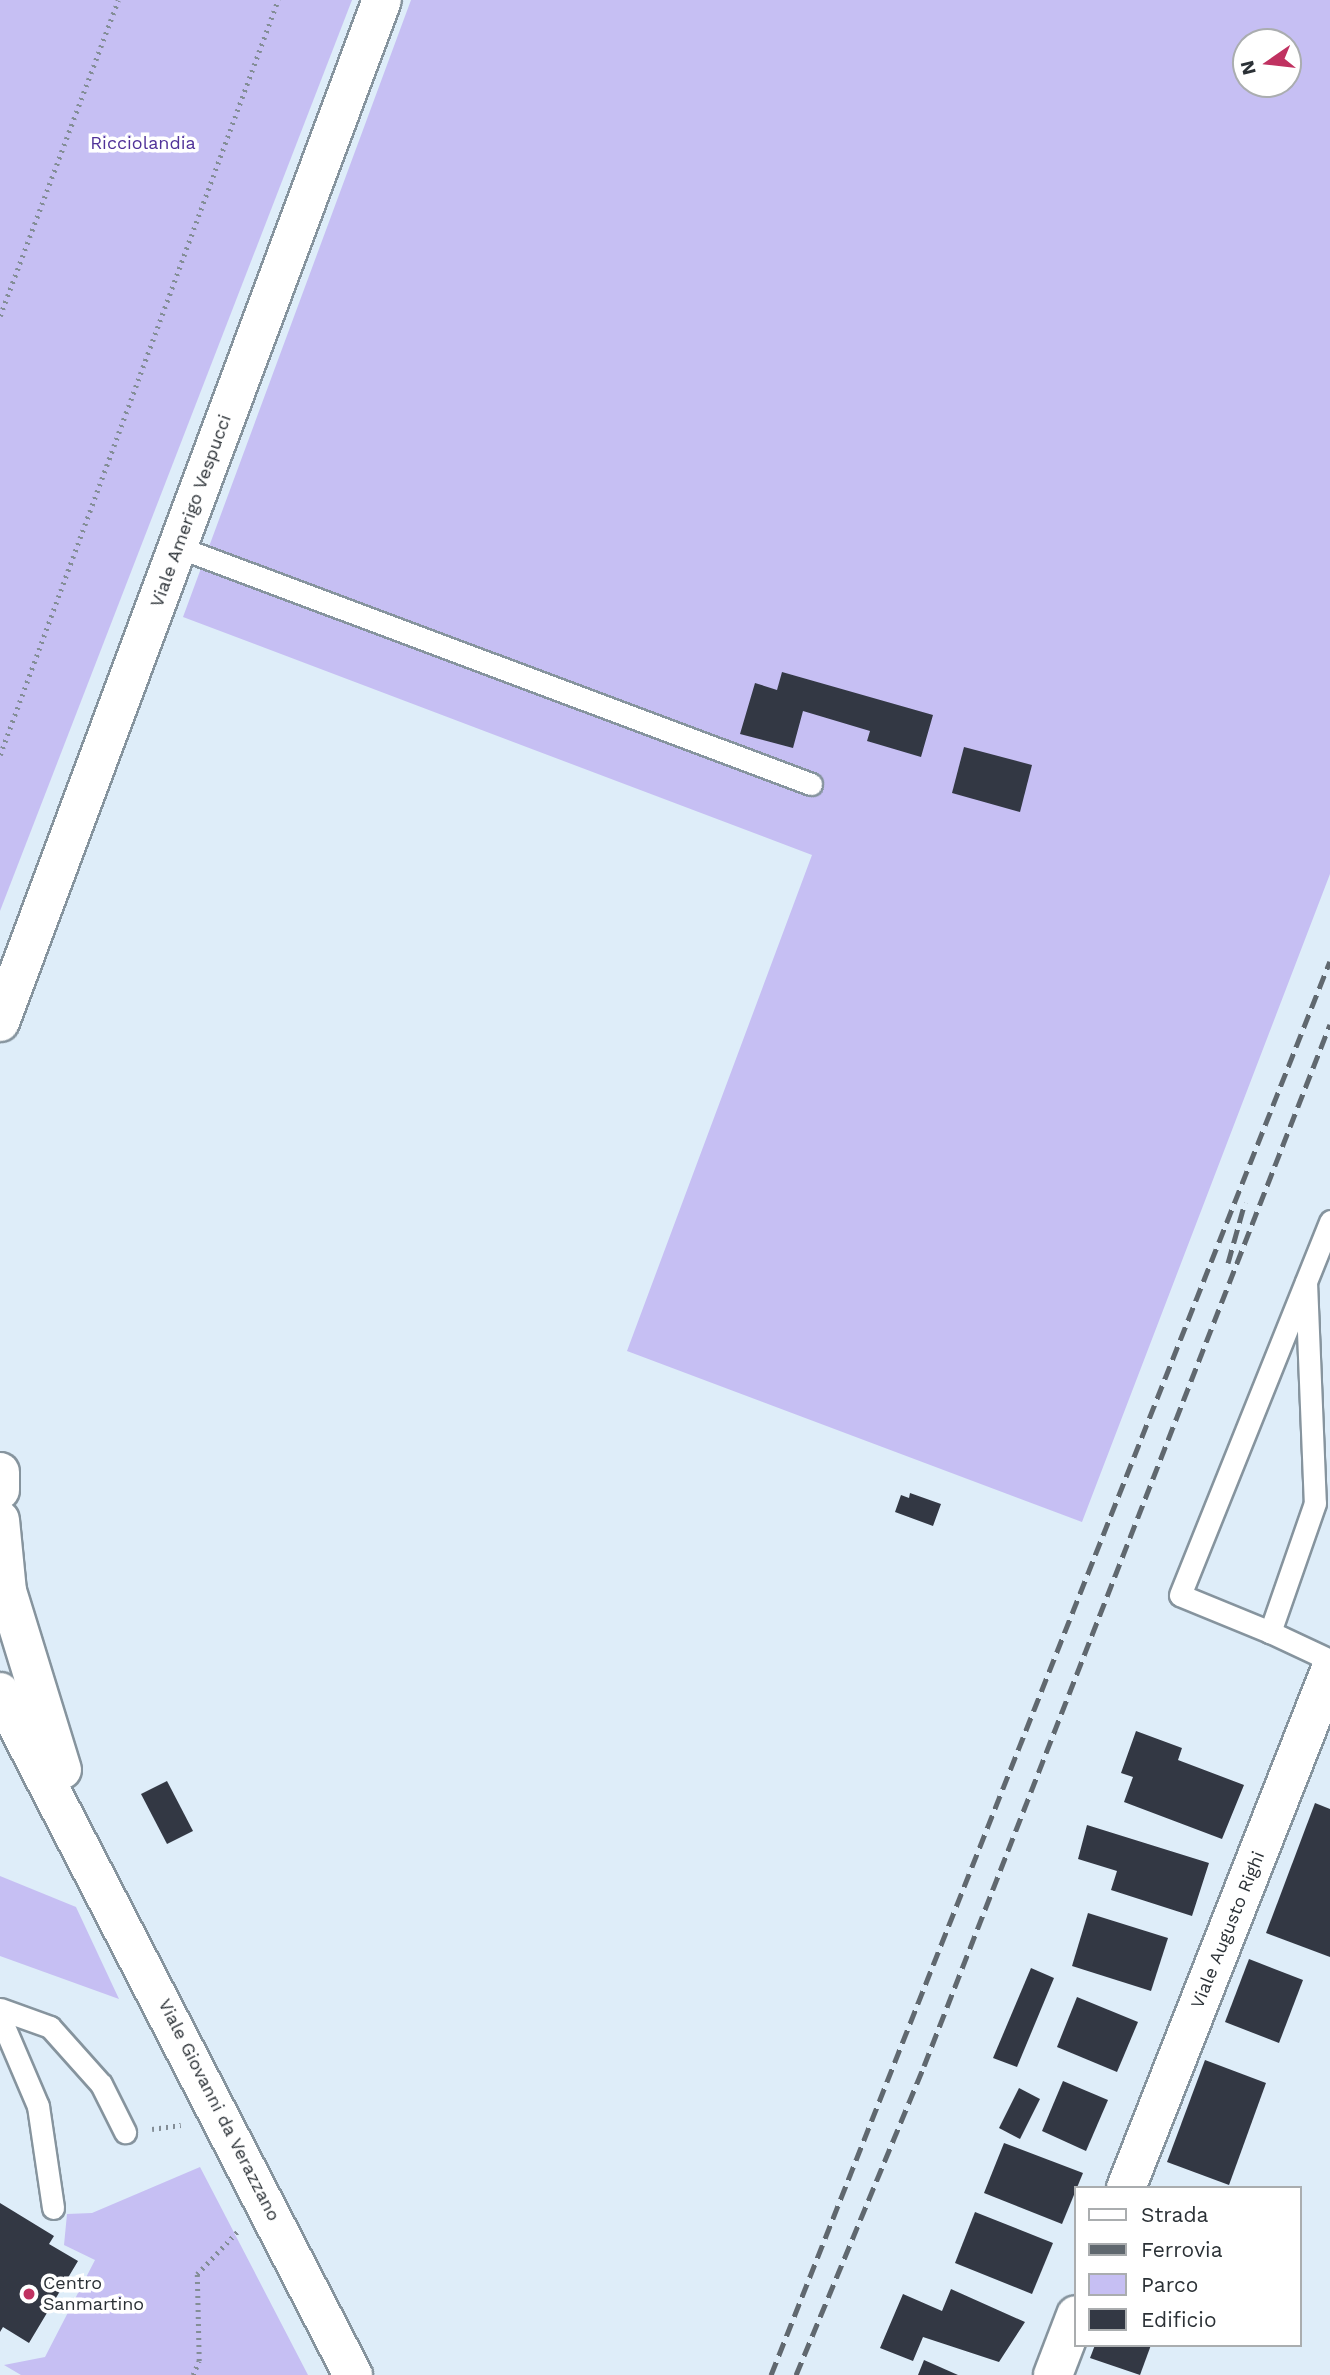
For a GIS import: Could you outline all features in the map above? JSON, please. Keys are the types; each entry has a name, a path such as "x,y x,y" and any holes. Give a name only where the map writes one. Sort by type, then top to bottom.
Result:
{"street":[{"name":"Viale Amerigo Vespucci","path":"0,1022 382,0"},
{"path":"0,1472 0,1490"},
{"name":"Viale Giovanni da Verazzano","path":"0,1520 7,1591 85,1845"},
{"name":"Viale Augusto Righi","path":"1127,2186 1330,1671"},
{"name":"Viale Giovanni da Verazzano","path":"0,1692 85,1845 353,2375"},
{"path":"1052,2375 1074,2320"}],"lane":[{"path":"178,547 811,784"},
{"path":"1330,1221 1180,1595 1330,1660"},
{"path":"1270,1632 1315,1503 1306,1282"},
{"path":"0,2009 50,2027 101,2084 125,2132"},
{"path":"0,2017 38,2106 53,2208"}],"path":[{"path":"0,316 118,0"},
{"path":"0,755 278,0"},
{"path":"125,2132 224,2120"},
{"path":"193,2375 199,2361 197,2274 214,2249 242,2227"}],"green space":[{"name":"Ricciolandia","path":"0,0 352,0 0,911"},
{"path":"411,0 1330,0 1330,874 1082,1522 627,1351 812,855 183,617"},
{"path":"0,1876 76,1907 119,1999 0,1956"},
{"path":"200,2167 308,2375 21,2375 4,2365 45,2357 95,2260 64,2245 67,2214 92,2213"}],"building":[{"path":"782,672 933,715 921,757 867,741 870,731 803,711 793,748 740,734 755,683 777,690"},
{"path":"964,747 1032,765 1020,812 952,793"},
{"path":"910,1493 941,1504 933,1526 895,1512 901,1495 909,1498"},
{"path":"1136,1731 1182,1748 1178,1760 1244,1785 1222,1839 1124,1802 1133,1777 1121,1773"},
{"path":"167,1781 193,1831 167,1844 141,1794"},
{"path":"1315,1803 1330,1809 1330,1957 1266,1933"},
{"path":"1087,1825 1209,1863 1192,1916 1111,1890 1117,1871 1078,1859"},
{"path":"1088,1913 1168,1938 1151,1991 1072,1966"},
{"path":"1249,1959 1303,1980 1279,2043 1225,2022"},
{"path":"1031,1968 1054,1978 1017,2067 993,2058"},
{"path":"1077,1997 1138,2022 1117,2072 1057,2047"},
{"path":"1205,2060 1266,2083 1229,2185 1167,2162"},
{"path":"1063,2081 1108,2100 1086,2151 1042,2131"},
{"path":"1019,2088 1040,2099 1020,2139 999,2128"},
{"path":"1004,2143 1083,2173 1078,2186 1074,2186 1074,2195 1062,2224 984,2193"},
{"name":"Centro Sanmartino","path":"0,2203 54,2236 49,2244 78,2261 29,2343 3,2327 0,2332"},
{"path":"975,2212 1053,2243 1032,2294 955,2263"},
{"path":"951,2289 1025,2322 999,2362 923,2337 913,2361 880,2348 903,2294 942,2311"},
{"path":"1094,2347 1150,2347 1140,2375 1090,2358"},
{"path":"924,2360 958,2375 918,2375"}],"railway":[{"path":"771,2375 1330,961"},
{"path":"796,2375 924,2066 1330,1024"},
{"path":"1228,1263 1245,1202"}],"place":[{"name":"Centro Sanmartino","path":"29,2294"}]}
